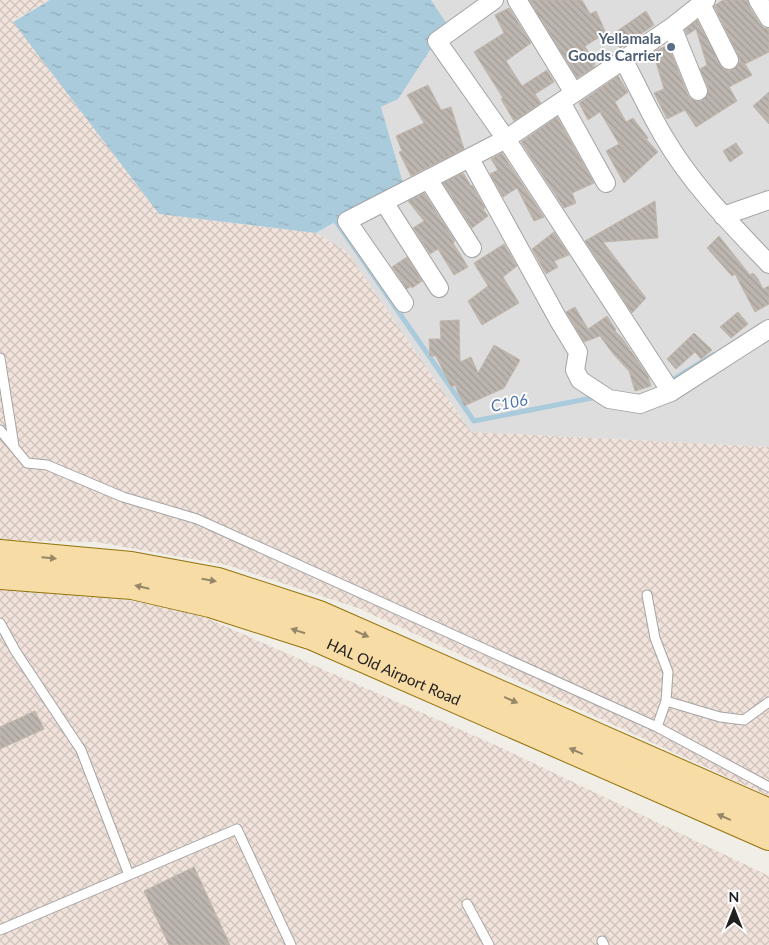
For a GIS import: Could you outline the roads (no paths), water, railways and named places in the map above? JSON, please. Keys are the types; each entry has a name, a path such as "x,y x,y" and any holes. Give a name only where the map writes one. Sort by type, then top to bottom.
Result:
{"main road":[{"name":"HAL Old Airport Road","path":"0,554 131,566 218,582 319,615 769,813"},
{"name":"HAL Old Airport Road","path":"0,575 132,585 210,603 313,636 769,836"}],"street":[{"path":"494,0 436,41 506,139 670,392"},
{"path":"517,0 568,98 606,183"},
{"path":"758,0 769,18"},
{"path":"404,303 347,221 506,139 568,98 704,2 730,60"},
{"path":"672,26 698,91"},
{"path":"624,58 664,137 685,168 723,216 769,264"},
{"path":"470,159 578,352 575,370 580,380 609,399 640,404 670,392 769,329"},
{"path":"428,179 472,248"},
{"path":"723,216 769,200"},
{"path":"384,202 439,288"}],"lane":[{"path":"0,358 14,447"},
{"path":"0,430 28,463 47,465 123,498 197,519 657,727 769,786"},
{"path":"647,595 655,638 668,672 666,701 657,727"},
{"path":"0,623 16,652 81,750 129,875"},
{"path":"666,701 720,717 744,720 769,702"},
{"path":"0,930 237,829 291,945"},
{"path":"467,904 489,945"}],"water":[{"path":"50,0 431,0 447,24 398,99 381,107 403,183 316,233 159,214 13,22"}],"waterway":[{"name":"C106","path":"333,217 474,421 597,397"},
{"name":"C106","path":"669,382 713,355"}],"place":[{"name":"Yellamala Goods Carrier","path":"671,47"}]}
